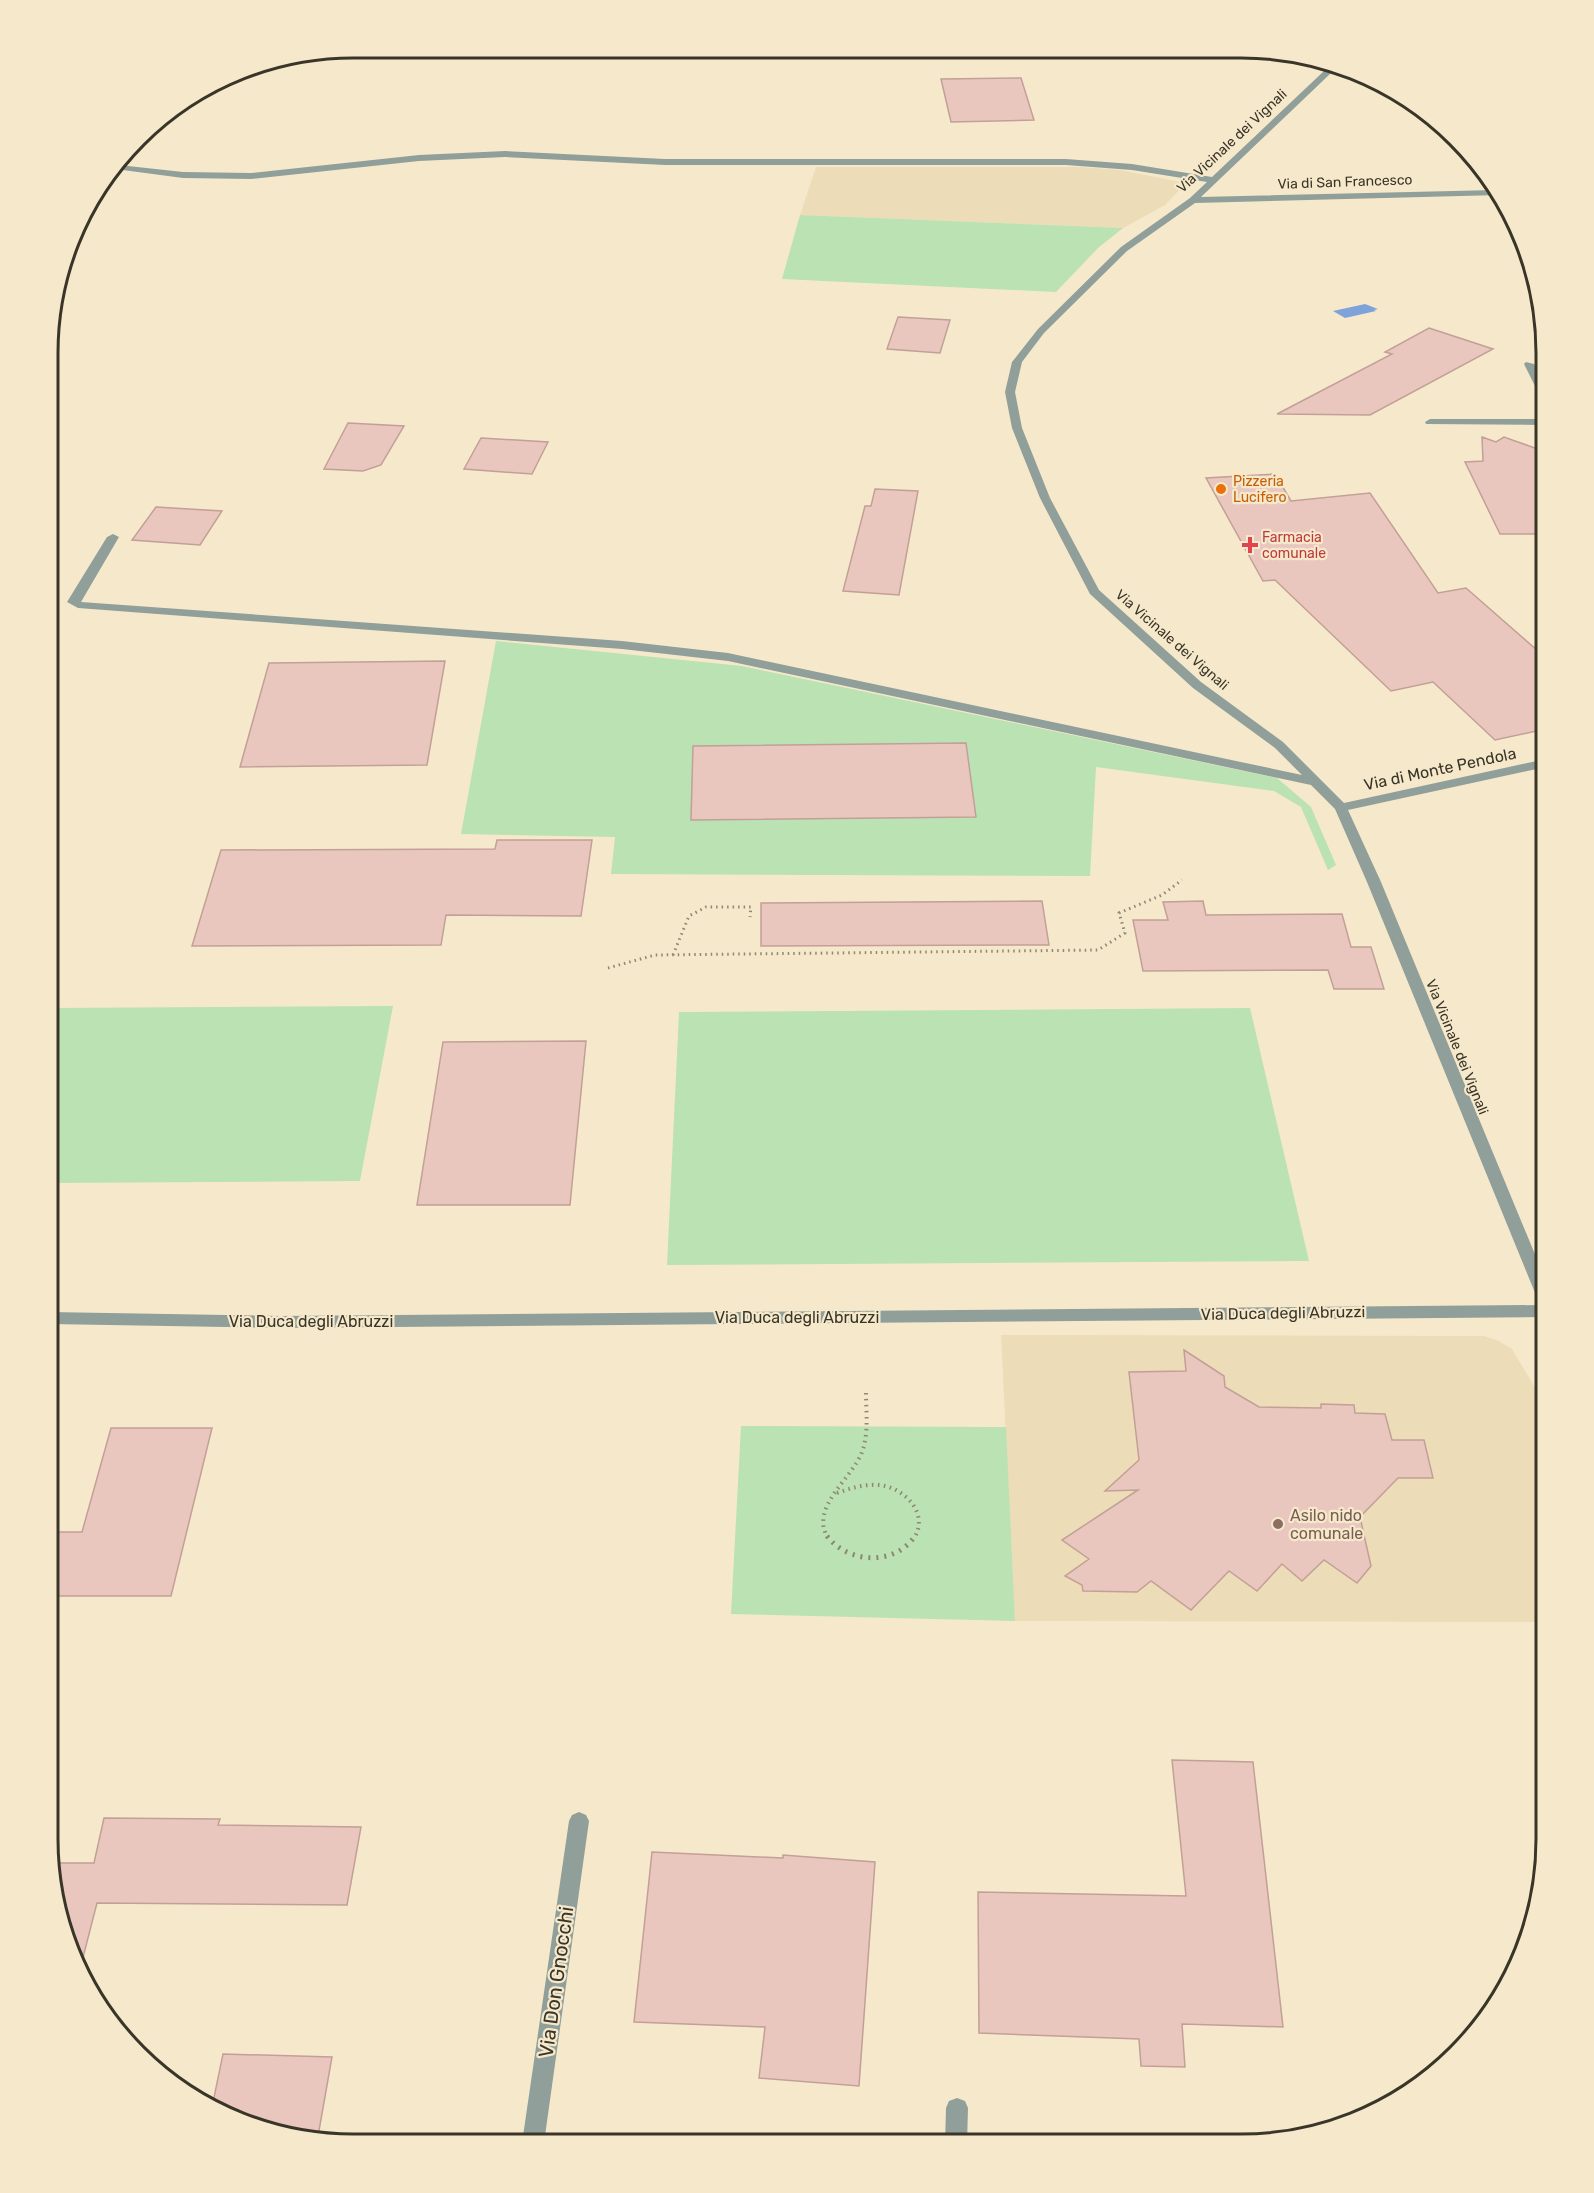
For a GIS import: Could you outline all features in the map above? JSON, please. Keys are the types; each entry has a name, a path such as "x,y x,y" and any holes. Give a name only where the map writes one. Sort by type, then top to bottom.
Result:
{"street":[{"name":"Via Vicinale dei Vignali","path":"1326,71 1193,200 1124,249 1041,331 1017,362 1010,392 1017,428 1045,498 1094,592 1197,685 1278,746 1341,808 1374,882 1536,1278"},
{"path":"125,168 183,175 251,176 419,158 505,154 665,162 1066,162 1132,167 1213,180"},
{"name":"Via di San Francesco","path":"1193,200 1488,193"},
{"path":"1529,364 1536,378"},
{"path":"1430,422 1536,422"},
{"path":"113,537 73,602 78,605 587,642 728,657 1315,782"},
{"name":"Via di Monte Pendola","path":"1341,808 1536,765"},
{"name":"Via Duca degli Abruzzi","path":"58,1318 325,1322 1536,1311"},
{"name":"Via Don Gnocchi","path":"533,2134 579,1821"},
{"path":"956,2134 957,2108"}],"path":[{"path":"608,968 656,955 1098,950 1125,933 1119,912 1162,895 1182,880"},
{"path":"673,955 689,916 706,907 751,907 750,917"},
{"path":"837,1493 865,1483 895,1488 916,1506 920,1518 919,1530 912,1542 901,1551 886,1557 870,1558 854,1556 839,1549 828,1539 823,1527 823,1514 828,1503 849,1479 864,1451 867,1426 866,1392"}],"shaded area":[{"path":"816,167 1081,167 1120,170 1186,183 1165,205 1123,228 800,215"},
{"name":"Asilo nido comunale","path":"1001,1335 1484,1336 1512,1349 1536,1389 1536,1622 1015,1621"}],"green space":[{"path":"800,215 1123,228 1098,248 1056,292 782,279"},
{"path":"496,641 742,666 1277,778 1311,807 1336,865 1328,870 1301,807 1274,791 1096,767 1090,876 611,874 615,837 461,834"},
{"path":"393,1006 360,1181 58,1183 58,1008"},
{"path":"1250,1008 1309,1261 667,1265 679,1012"},
{"path":"741,1426 1006,1427 1015,1621 731,1614"}],"water":[{"path":"1365,304 1378,309 1345,318 1333,311"}],"building":[{"path":"1021,78 1034,120 951,122 941,79"},
{"path":"898,317 950,320 940,353 887,349"},
{"path":"1429,328 1493,349 1370,415 1277,414 1392,354 1385,352"},
{"path":"348,423 404,426 381,465 363,471 324,469"},
{"path":"1482,437 1496,442 1504,437 1536,448 1536,534 1500,534 1465,462 1483,461"},
{"path":"481,438 548,442 532,474 464,469"},
{"path":"1275,474 1291,501 1370,493 1438,593 1466,588 1536,649 1536,731 1495,740 1433,682 1391,691 1275,580 1263,581 1206,478"},
{"path":"875,489 918,491 899,595 843,591 865,506 871,506"},
{"path":"156,507 222,511 200,545 132,540"},
{"path":"445,661 427,765 240,767 269,663"},
{"path":"966,743 976,817 691,820 693,746"},
{"path":"497,840 592,840 581,916 446,915 441,945 192,946 221,850 495,849"},
{"path":"1042,901 1049,945 761,946 761,903"},
{"path":"1203,901 1206,915 1342,914 1351,947 1371,947 1384,989 1334,989 1328,970 1143,971 1133,920 1168,920 1163,902"},
{"path":"586,1041 570,1205 417,1205 443,1042"},
{"path":"1184,1350 1224,1376 1225,1387 1259,1407 1321,1408 1321,1404 1354,1405 1355,1413 1385,1414 1392,1440 1424,1440 1433,1478 1398,1478 1360,1517 1371,1566 1357,1583 1324,1560 1302,1581 1282,1564 1257,1591 1229,1571 1191,1610 1151,1581 1137,1592 1083,1591 1082,1585 1065,1576 1089,1559 1062,1540 1138,1490 1105,1491 1139,1460 1129,1372 1186,1371"},
{"path":"111,1428 212,1428 171,1596 58,1596 58,1532 82,1532"},
{"path":"1172,1760 1253,1762 1283,2027 1182,2024 1185,2067 1141,2066 1139,2039 979,2033 978,1892 1186,1896"},
{"path":"104,1818 220,1819 218,1825 361,1827 347,1905 97,1903 83,1957 64,1897 60,1863 94,1863"},
{"path":"652,1852 783,1858 783,1855 875,1862 859,2086 759,2078 765,2027 634,2022"},
{"path":"223,2054 332,2057 319,2132 259,2119 214,2099"}],"place":[{"name":"Pizzeria Lucifero","path":"1221,489"},
{"name":"Farmacia comunale","path":"1250,545"},
{"name":"Asilo nido comunale","path":"1278,1524"}]}
